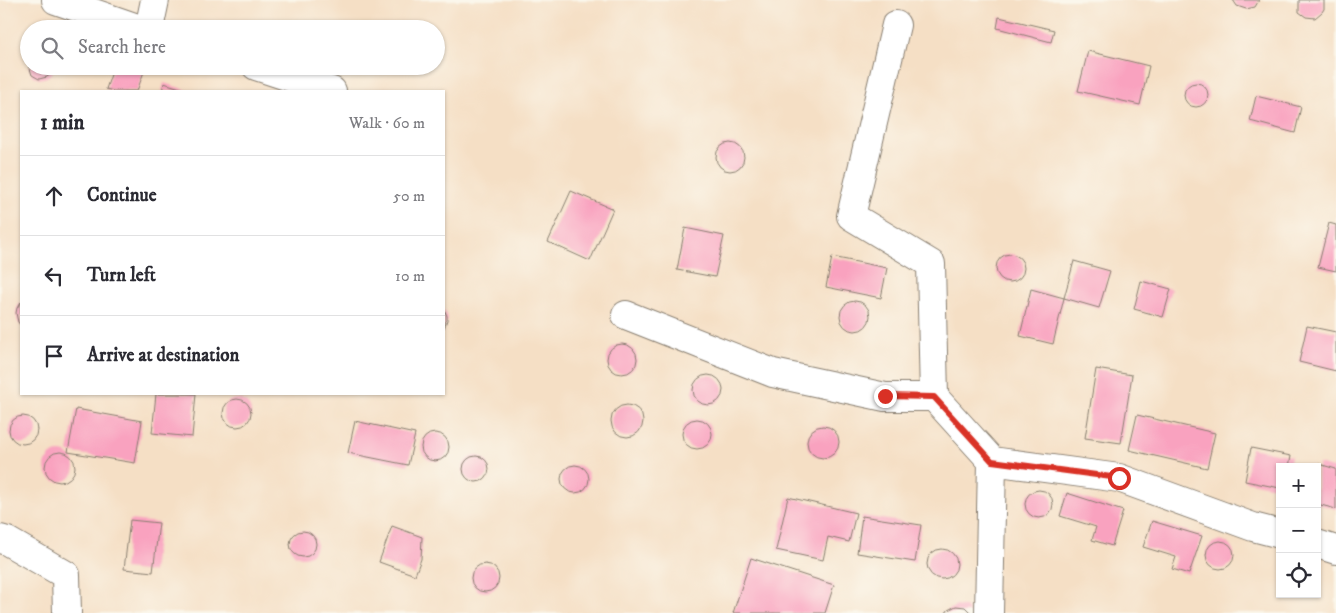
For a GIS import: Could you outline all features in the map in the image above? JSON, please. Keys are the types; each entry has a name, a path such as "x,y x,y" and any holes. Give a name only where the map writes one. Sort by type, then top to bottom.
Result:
{"street":[{"path":"56,0 114,20"},
{"path":"151,20 155,0"},
{"path":"896,25 850,216 930,264 934,397 992,461 1119,478 1276,533"},
{"path":"283,75 329,90"},
{"path":"626,315 773,373 885,396 934,397"},
{"path":"989,613 992,461"},
{"path":"0,539 7,541 66,575 67,613"},
{"path":"1321,545 1336,550"}],"building":[{"path":"1233,0 1259,0 1255,7 1246,9 1237,6"},
{"path":"1299,0 1324,0 1324,9 1315,18 1306,17 1299,12"},
{"path":"999,17 1054,30 1051,42 997,28"},
{"path":"1088,51 1149,66 1140,105 1078,91"},
{"path":"32,75 49,75 47,77 39,79"},
{"path":"111,75 143,75 137,90 106,89"},
{"path":"164,83 187,90 162,90"},
{"path":"1196,83 1201,84 1207,90 1207,100 1201,106 1196,107 1191,106 1185,100 1184,95 1185,90 1191,84"},
{"path":"1256,96 1301,107 1295,133 1250,121"},
{"path":"730,143 740,147 744,157 740,167 730,171 720,167 716,157 720,147"},
{"path":"571,191 613,209 590,261 548,242"},
{"path":"1329,223 1336,225 1336,271 1318,267"},
{"path":"685,228 724,236 715,277 677,270"},
{"path":"1010,254 1020,258 1024,268 1020,278 1010,282 1000,278 996,268 1000,258"},
{"path":"832,257 887,268 881,298 826,287"},
{"path":"1074,261 1110,271 1099,308 1064,298"},
{"path":"1141,281 1171,289 1163,317 1134,309"},
{"path":"1031,289 1064,298 1053,344 1020,336"},
{"path":"855,301 866,305 870,316 866,327 855,331 844,327 840,316 844,305"},
{"path":"20,304 20,325 16,313"},
{"path":"445,311 447,316 445,325"},
{"path":"1307,326 1336,332 1336,371 1299,362"},
{"path":"622,344 633,348 637,359 633,370 622,374 611,370 607,359 611,348"},
{"path":"1096,369 1132,375 1121,443 1085,438"},
{"path":"708,375 718,380 723,390 718,400 708,405 698,400 693,390 698,380"},
{"path":"156,395 196,395 192,437 152,433"},
{"path":"237,399 247,403 251,413 247,423 237,427 227,423 223,413 227,403"},
{"path":"627,405 633,406 638,410 642,415 642,427 638,432 633,436 627,437 621,436 616,432 612,427 611,421 612,415 616,410 621,406"},
{"path":"76,409 142,421 135,463 68,452"},
{"path":"1137,415 1215,433 1207,468 1129,450"},
{"path":"23,416 33,420 37,430 33,440 23,444 13,440 9,430 13,420"},
{"path":"697,419 708,423 712,434 708,445 697,449 686,445 682,434 686,423"},
{"path":"355,421 415,434 408,465 348,453"},
{"path":"823,426 829,427 834,431 838,436 838,448 834,453 829,457 823,458 817,457 812,453 808,448 807,442 808,436 812,431 817,427"},
{"path":"435,433 445,437 449,447 445,457 435,461 425,457 421,447 425,437"},
{"path":"1251,448 1291,456 1290,463 1276,463 1276,487 1245,481"},
{"path":"60,452 71,456 75,467 71,478 60,482 49,478 45,467 49,456"},
{"path":"476,456 485,460 489,469 485,478 476,482 467,478 463,469 467,460"},
{"path":"575,465 585,469 589,479 585,489 575,493 565,489 561,479 565,469"},
{"path":"1321,465 1336,469 1336,509 1321,505"},
{"path":"1039,490 1049,494 1053,504 1049,514 1039,518 1029,514 1025,504 1029,494"},
{"path":"1067,493 1123,511 1112,546 1092,540 1096,527 1060,516"},
{"path":"788,497 856,513 849,542 828,537 823,560 776,550"},
{"path":"862,516 921,525 915,562 857,553"},
{"path":"130,520 159,523 153,572 124,569"},
{"path":"1152,521 1202,536 1189,574 1172,569 1176,557 1143,547"},
{"path":"392,526 422,537 421,559 415,575 379,562"},
{"path":"303,531 312,535 316,544 312,553 303,557 294,553 290,544 294,535"},
{"path":"1220,541 1230,545 1234,555 1230,565 1220,569 1210,565 1206,555 1210,545"},
{"path":"942,549 953,553 957,564 953,575 942,579 931,575 927,564 931,553"},
{"path":"751,558 834,585 825,613 733,613"},
{"path":"485,564 495,568 499,578 495,588 485,592 475,588 471,578 475,568"},
{"path":"956,606 965,607 971,613 946,613"}],"route":[{"path":"885,396 934,397 992,461 1119,478"}]}
